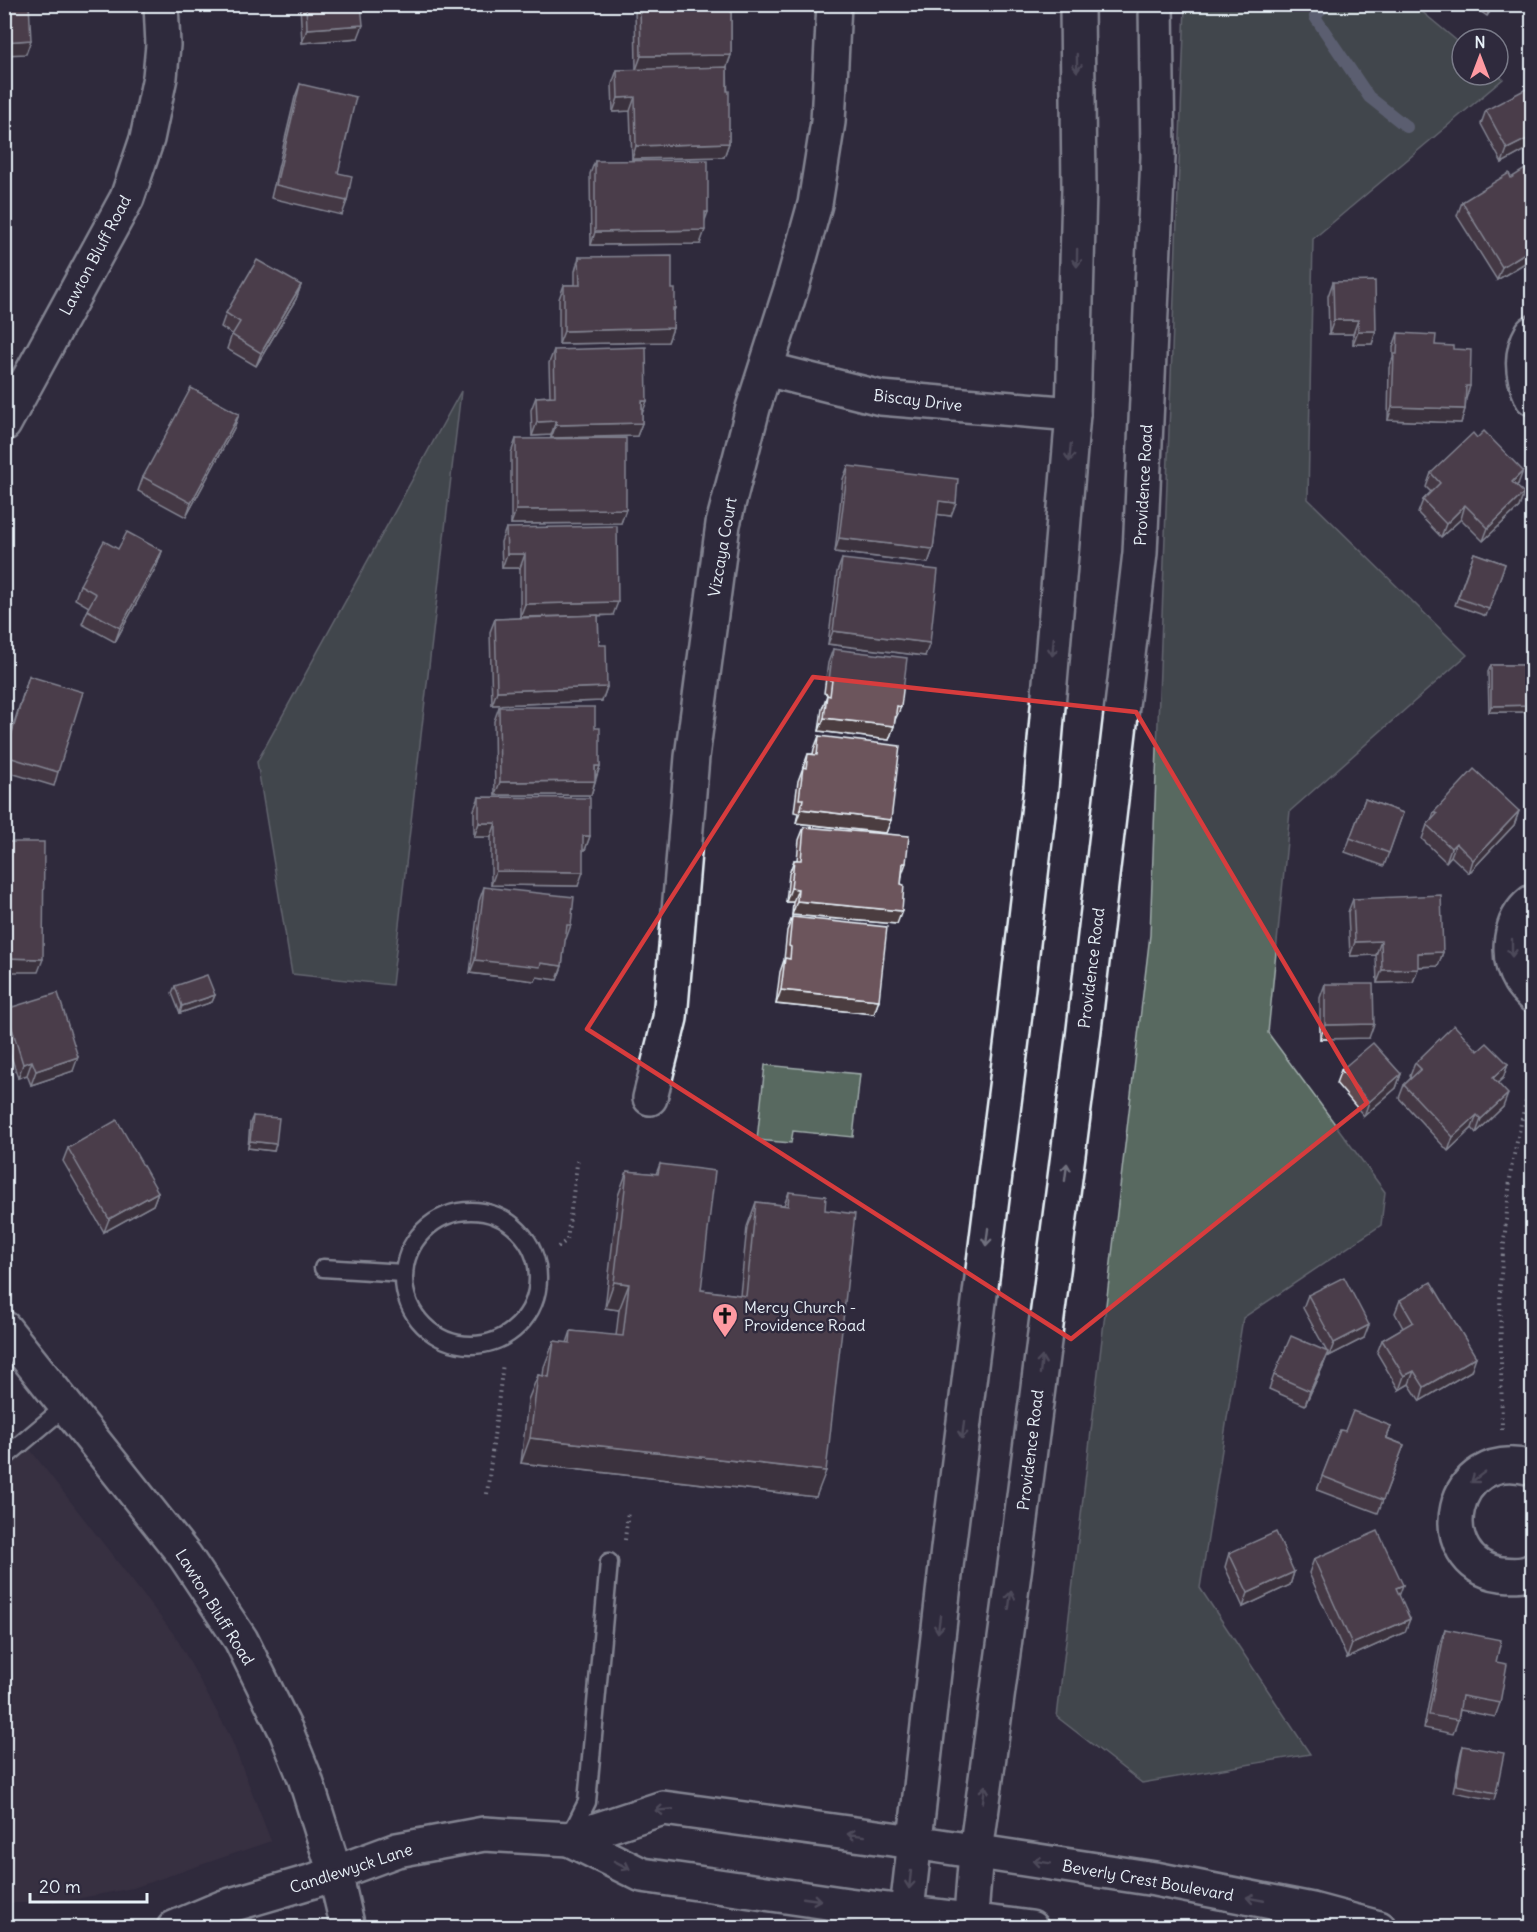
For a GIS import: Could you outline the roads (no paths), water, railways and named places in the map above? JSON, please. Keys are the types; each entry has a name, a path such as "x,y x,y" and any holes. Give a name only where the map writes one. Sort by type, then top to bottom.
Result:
{"street":[{"name":"Lawton Bluff Road","path":"4,424 127,198 147,139 160,77 163,45 161,4"},
{"name":"Vizcaya Court","path":"650,1098 670,1018 692,757 723,524 753,408 815,204 828,122 834,4"},
{"path":"1031,1928 906,1920 1041,788 1073,414 1078,189 1077,4"},
{"name":"Providence Road","path":"970,1924 976,1852 1083,1038 1140,553 1158,157 1156,4"},
{"path":"1533,333 1527,343 1522,362 1525,382 1533,399"},
{"name":"Biscay Drive","path":"766,369 881,398 1073,414"},
{"path":"1533,902 1527,906 1516,922 1511,943 1512,963 1520,982 1533,995"},
{"name":"Lawton Bluff Road","path":"4,1328 185,1556 240,1640 286,1731 305,1778 335,1873 348,1928"},
{"path":"1533,1468 1514,1465 1496,1467 1480,1474 1467,1486 1458,1502 1455,1518 1458,1536 1465,1552 1478,1565 1494,1573 1511,1575 1533,1571"},
{"name":"Candlewyck Lane","path":"174,1928 224,1907 335,1873 397,1850 484,1834 569,1839 663,1808 914,1842"},
{"name":"Candlewyck Lane","path":"569,1839 642,1875 906,1920"},
{"name":"Beverly Crest Boulevard","path":"914,1842 1166,1882 1312,1910 1379,1928"}],"lane":[{"path":"458,1211 481,1211 503,1218 520,1231 533,1250 538,1271 537,1293 528,1314 513,1330 494,1341 472,1345 450,1342 430,1332 415,1316 406,1295 403,1273 408,1252 420,1233 438,1219 458,1211"},
{"path":"323,1268 403,1273"},
{"path":"4,1458 66,1406"},
{"path":"569,1839 587,1802 609,1562"}],"waterway":[{"path":"1325,4 1315,17 1369,97 1407,127"}],"place":[{"name":"Mercy Church - Providence Road","path":"725,1339"}]}
